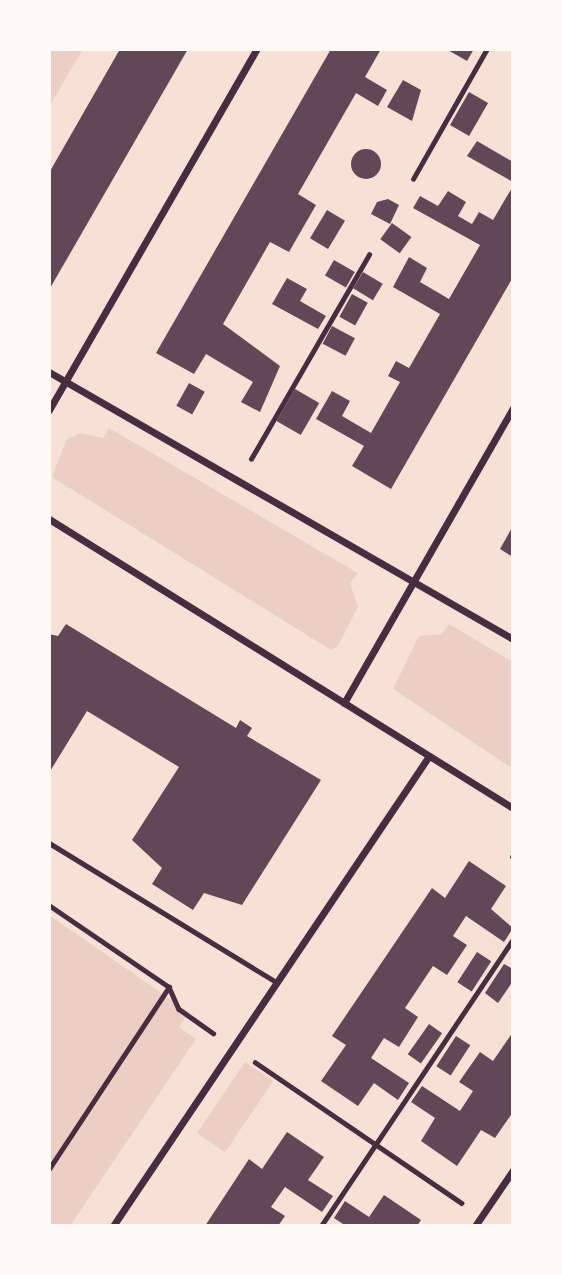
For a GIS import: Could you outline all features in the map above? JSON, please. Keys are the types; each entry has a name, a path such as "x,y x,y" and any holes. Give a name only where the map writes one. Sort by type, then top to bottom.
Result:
{"street":[{"path":"49,410 257,49"},
{"path":"49,372 513,639"},
{"path":"344,702 513,408"},
{"path":"49,519 513,808"},
{"path":"113,1226 429,756"},
{"path":"475,1226 513,1170"}],"lane":[{"path":"49,844 276,982"}],"path":[{"path":"413,179 487,49"},
{"path":"256,450 369,255"},
{"path":"49,905 169,987 178,1009 204,1027"},
{"path":"320,1226 513,939"},
{"path":"49,1169 169,987"},
{"path":"249,1057 481,1217"}],"shaded area":[{"path":"49,49 83,49 49,107"},
{"path":"109,428 358,573 350,583 358,607 338,646 331,650 52,477 66,440 81,433 103,438"},
{"path":"449,624 513,662 513,769 393,689 419,636 442,634"},
{"path":"49,915 189,1012 179,1027 196,1039 70,1226 49,1226"},
{"path":"245,1062 273,1081 225,1152 197,1133"}],"building":[{"path":"120,49 188,49 49,290 49,173"},
{"path":"331,49 381,49 365,77 387,90 378,106 356,93 298,194 316,205 289,252 270,242 223,324 280,366 260,412 241,402 253,382 206,354 194,374 156,353"},
{"path":"446,49 474,49 467,61"},
{"path":"403,80 421,90 412,121 387,107"},
{"path":"469,92 488,103 469,136 450,125"},
{"path":"477,141 513,162 513,182 467,156"},
{"path":"366,149 377,153 381,164 377,175 366,179 355,175 351,164 355,153"},
{"path":"513,186 513,277 391,489 352,466 364,446 316,419 332,391 350,401 342,416 371,433 400,382 388,376 396,361 409,368 440,314 393,287 409,257 427,268 420,282 449,299 480,245 413,208 420,196 438,206 448,191 466,202 458,216 472,224 479,212 493,220"},
{"path":"388,199 399,205 390,224 371,214 377,202"},
{"path":"327,210 345,221 328,249 310,238"},
{"path":"392,223 411,237 400,253 380,239"},
{"path":"334,260 355,272 346,288 325,276"},
{"path":"363,272 383,284 373,300 353,288"},
{"path":"287,278 307,289 300,301 326,316 318,329 272,304"},
{"path":"352,294 368,303 355,325 339,317"},
{"path":"332,326 355,338 346,356 323,344"},
{"path":"189,383 205,392 192,414 176,406"},
{"path":"295,389 319,403 301,435 276,421"},
{"path":"513,526 513,557 500,549"},
{"path":"66,624 236,728 240,720 252,728 247,736 321,780 242,905 204,893 193,910 152,884 162,868 132,840 179,767 87,711 49,773 49,634 58,636"},
{"path":"469,861 506,886 491,909 513,928 504,942 466,916 453,936 467,945 447,975 433,966 405,1008 418,1017 399,1047 384,1038 371,1058 409,1083 398,1100 374,1083 358,1106 321,1081 346,1045 332,1036 432,888 445,898"},
{"path":"477,952 491,961 472,991 457,982"},
{"path":"504,964 513,969 513,981 498,1003 485,993"},
{"path":"429,1024 442,1033 421,1063 408,1054"},
{"path":"513,1032 513,1112 495,1138 481,1130 457,1166 421,1141 435,1118 411,1102 422,1086 460,1111 473,1091 459,1082 480,1052 493,1061"},
{"path":"456,1036 470,1045 451,1075 436,1066"},
{"path":"287,1132 324,1157 308,1180 333,1196 322,1212 285,1187 271,1207 285,1216 278,1226 205,1226 249,1159 262,1169"},
{"path":"384,1195 421,1220 417,1226 346,1226 334,1218 345,1201 369,1217"}]}
